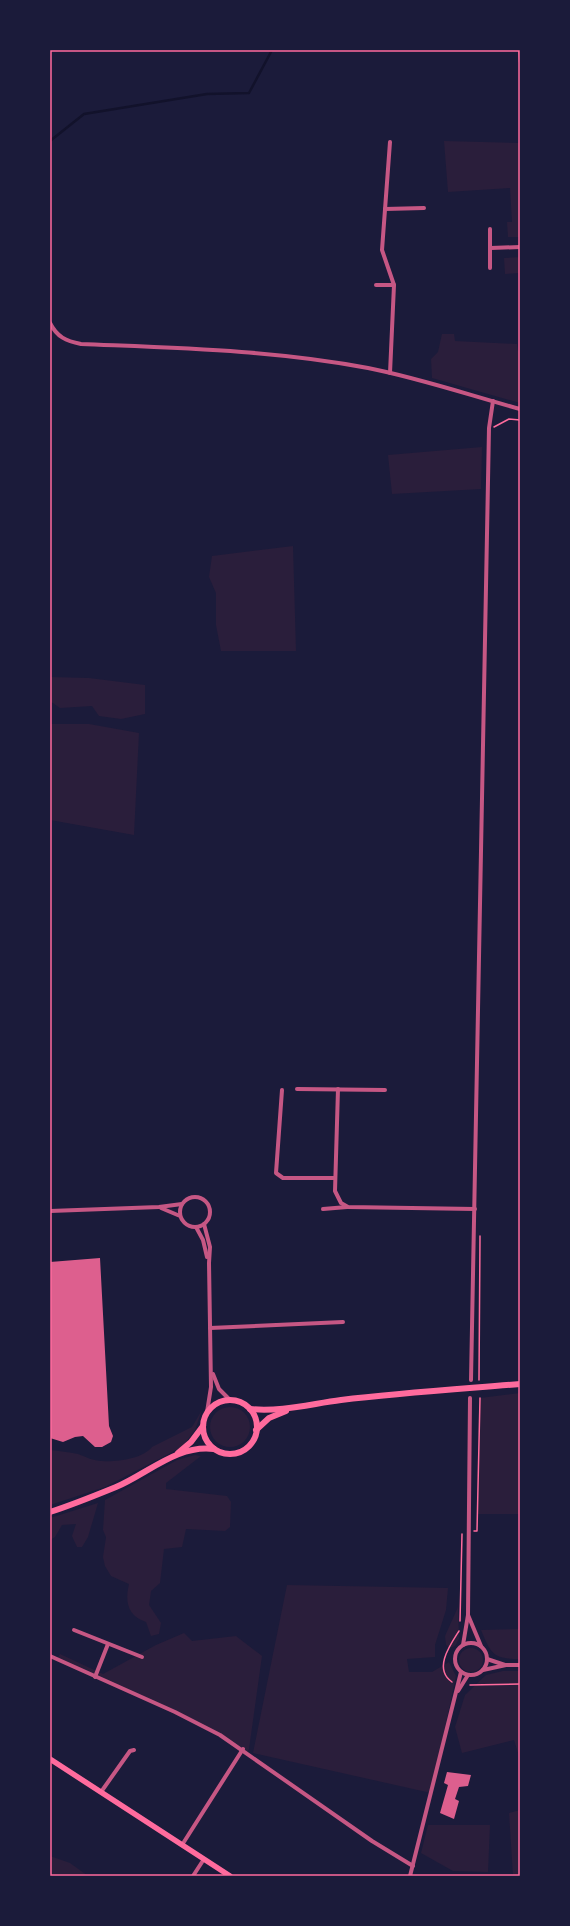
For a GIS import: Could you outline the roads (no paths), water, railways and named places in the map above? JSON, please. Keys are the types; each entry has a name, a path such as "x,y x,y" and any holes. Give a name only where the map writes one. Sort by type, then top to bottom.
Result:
{"main road":[{"path":"250,1409 266,1411 290,1409 340,1400 520,1384"},
{"path":"50,1512 117,1487 176,1455 191,1442 203,1426 207,1412 217,1403 230,1400 244,1404 250,1409 254,1416 256,1430 252,1442 238,1453 225,1454 214,1449 205,1448 176,1455"},
{"path":"256,1430 269,1418 290,1409"},
{"path":"203,1426 204,1434 214,1449"},
{"path":"50,1759 230,1876"}],"street":[{"path":"390,142 382,250 394,285 390,373"},
{"path":"385,208 424,208"},
{"path":"490,229 492,248 490,268"},
{"path":"492,248 520,247"},
{"path":"376,285 394,285"},
{"path":"50,323 60,337 68,342 271,356 339,364 390,373 453,389 520,409"},
{"path":"471,1380 489,428 493,401"},
{"path":"338,1089 335,1191 340,1202 348,1207"},
{"path":"282,1090 276,1173 283,1178 335,1178"},
{"path":"297,1090 385,1090"},
{"path":"50,1211 159,1207 182,1204 190,1198 205,1201 209,1210 207,1220 204,1224 196,1227 188,1226 180,1216 159,1207"},
{"path":"180,1216 182,1204"},
{"path":"323,1209 348,1207 474,1209"},
{"path":"204,1224 210,1247 210,1328 212,1369 207,1412"},
{"path":"196,1227 203,1240 209,1263"},
{"path":"210,1328 343,1322"},
{"path":"212,1369 219,1390 230,1400"},
{"path":"463,1645 468,1615 470,1398"},
{"path":"468,1615 487,1658 506,1665"},
{"path":"74,1630 142,1657"},
{"path":"481,1647 472,1643 463,1645 459,1648 454,1657 456,1665 461,1672 468,1675 476,1675 483,1670 506,1665 520,1665"},
{"path":"95,1677 108,1644"},
{"path":"50,1656 218,1733 372,1841 413,1866"},
{"path":"483,1670 487,1658"},
{"path":"461,1672 461,1684"},
{"path":"410,1876 457,1693 461,1684 468,1675"},
{"path":"182,1845 242,1749"},
{"path":"101,1792 130,1751 134,1750"},
{"path":"193,1876 204,1859"}],"waterway":[{"path":"50,141 84,114 207,94 249,93 272,50"}]}
